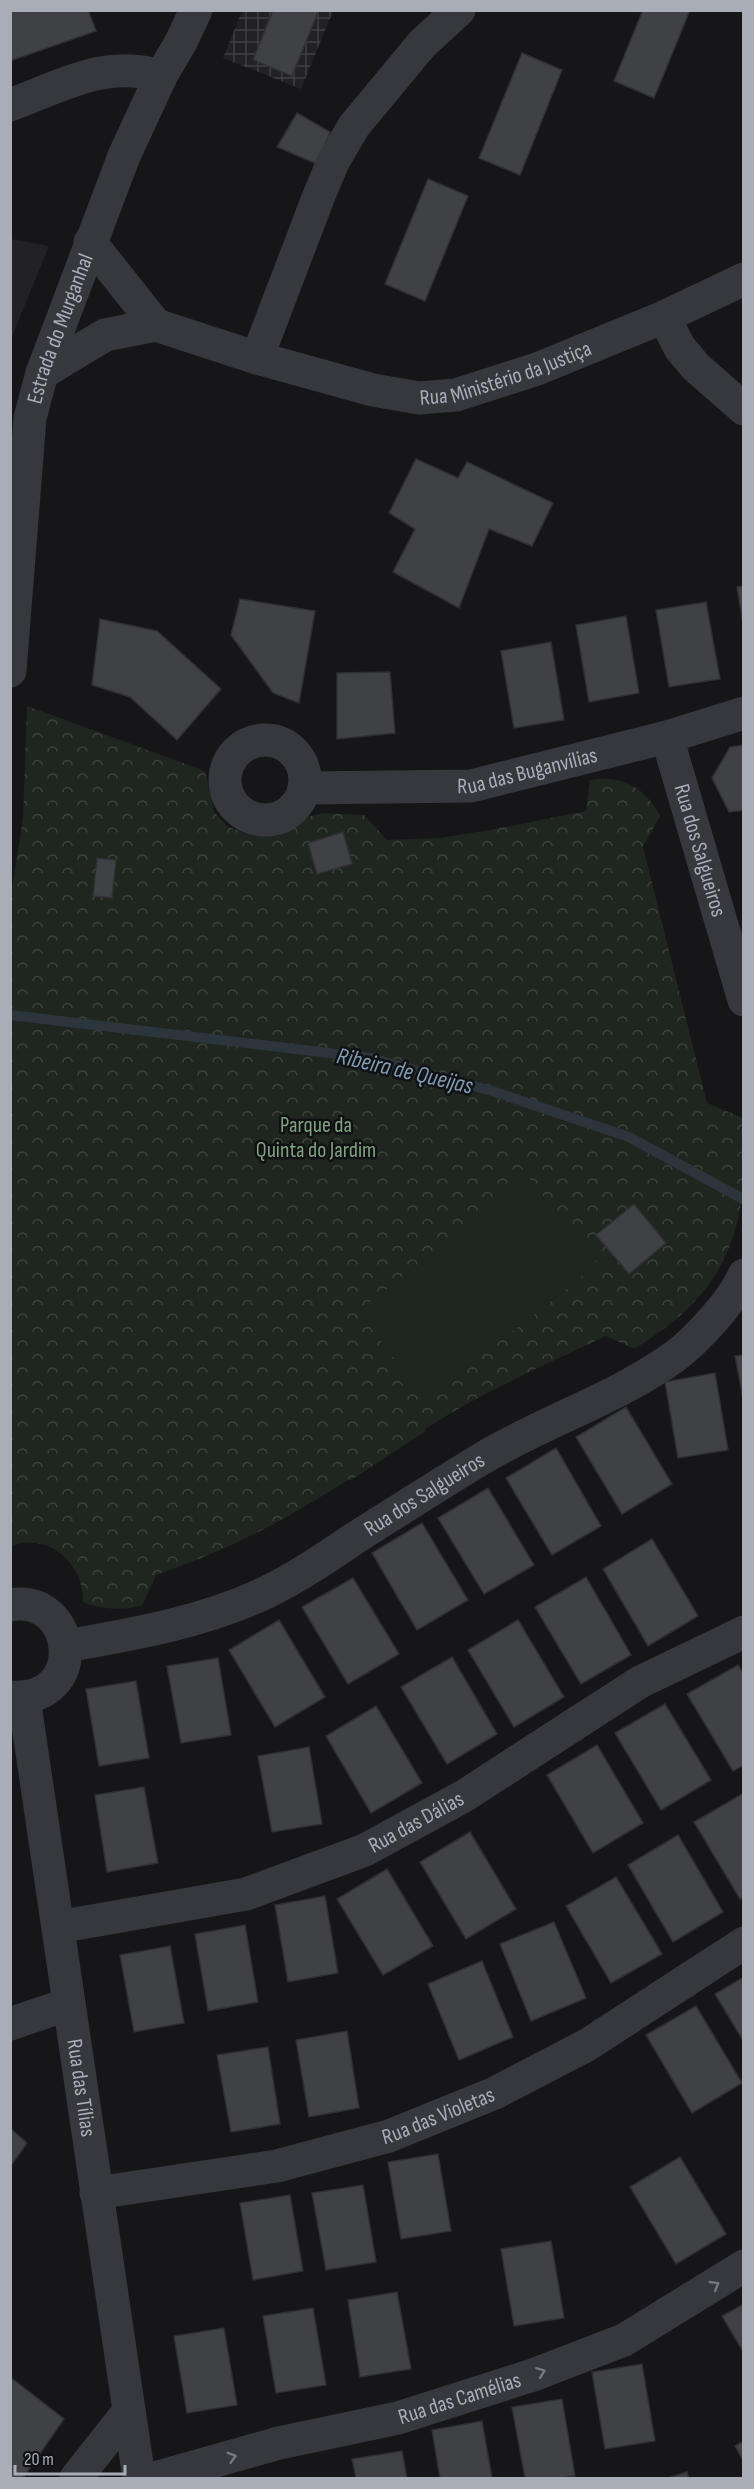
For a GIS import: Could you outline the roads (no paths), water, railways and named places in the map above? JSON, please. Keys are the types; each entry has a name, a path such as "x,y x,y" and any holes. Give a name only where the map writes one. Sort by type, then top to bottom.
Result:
{"street":[{"name":"Estrada do Murganhal","path":"10,671 20,416 42,373 124,156 161,76 196,10"},
{"path":"258,358 318,198 354,126 422,44 459,10"},
{"path":"10,105 96,73 130,70 161,76"},
{"path":"90,243 156,325"},
{"name":"Rua Ministério da Justiça","path":"42,373 105,335 156,325 258,358 373,390 419,398 456,395 537,369 664,317 744,279"},
{"path":"664,317 680,348 696,367 744,409"},
{"name":"Rua das Buganvílias","path":"304,788 471,786 667,737 744,713"},
{"name":"Rua dos Salgueiros","path":"667,737 743,994"},
{"name":"Rua dos Salgueiros","path":"66,1646 133,1634 213,1614 267,1592 309,1569 512,1441 635,1381 675,1356 709,1325 744,1275"},
{"path":"10,1605 28,1605 42,1610 58,1626 66,1646 66,1661 56,1681 38,1695 17,1698"},
{"name":"Rua das Dálias","path":"58,1927 246,1894 365,1850 464,1796 640,1682 744,1632"},
{"name":"Rua das Tílias","path":"17,1698 58,1927 139,2478"},
{"name":"Rua das Violetas","path":"96,2193 277,2166 389,2136 495,2093 587,2045 744,1943"},
{"path":"10,2024 69,2004"},
{"name":"Rua das Camélias","path":"155,2478 279,2443 398,2418 533,2375 624,2340 744,2266"},
{"path":"76,2478 129,2411"}],"waterway":[{"name":"Ribeira de Queijas","path":"10,1015 371,1058 492,1091 629,1137 743,1199"}],"park label":[{"name":"Parque da Quinta do Jardim","path":"316,1138"}]}
